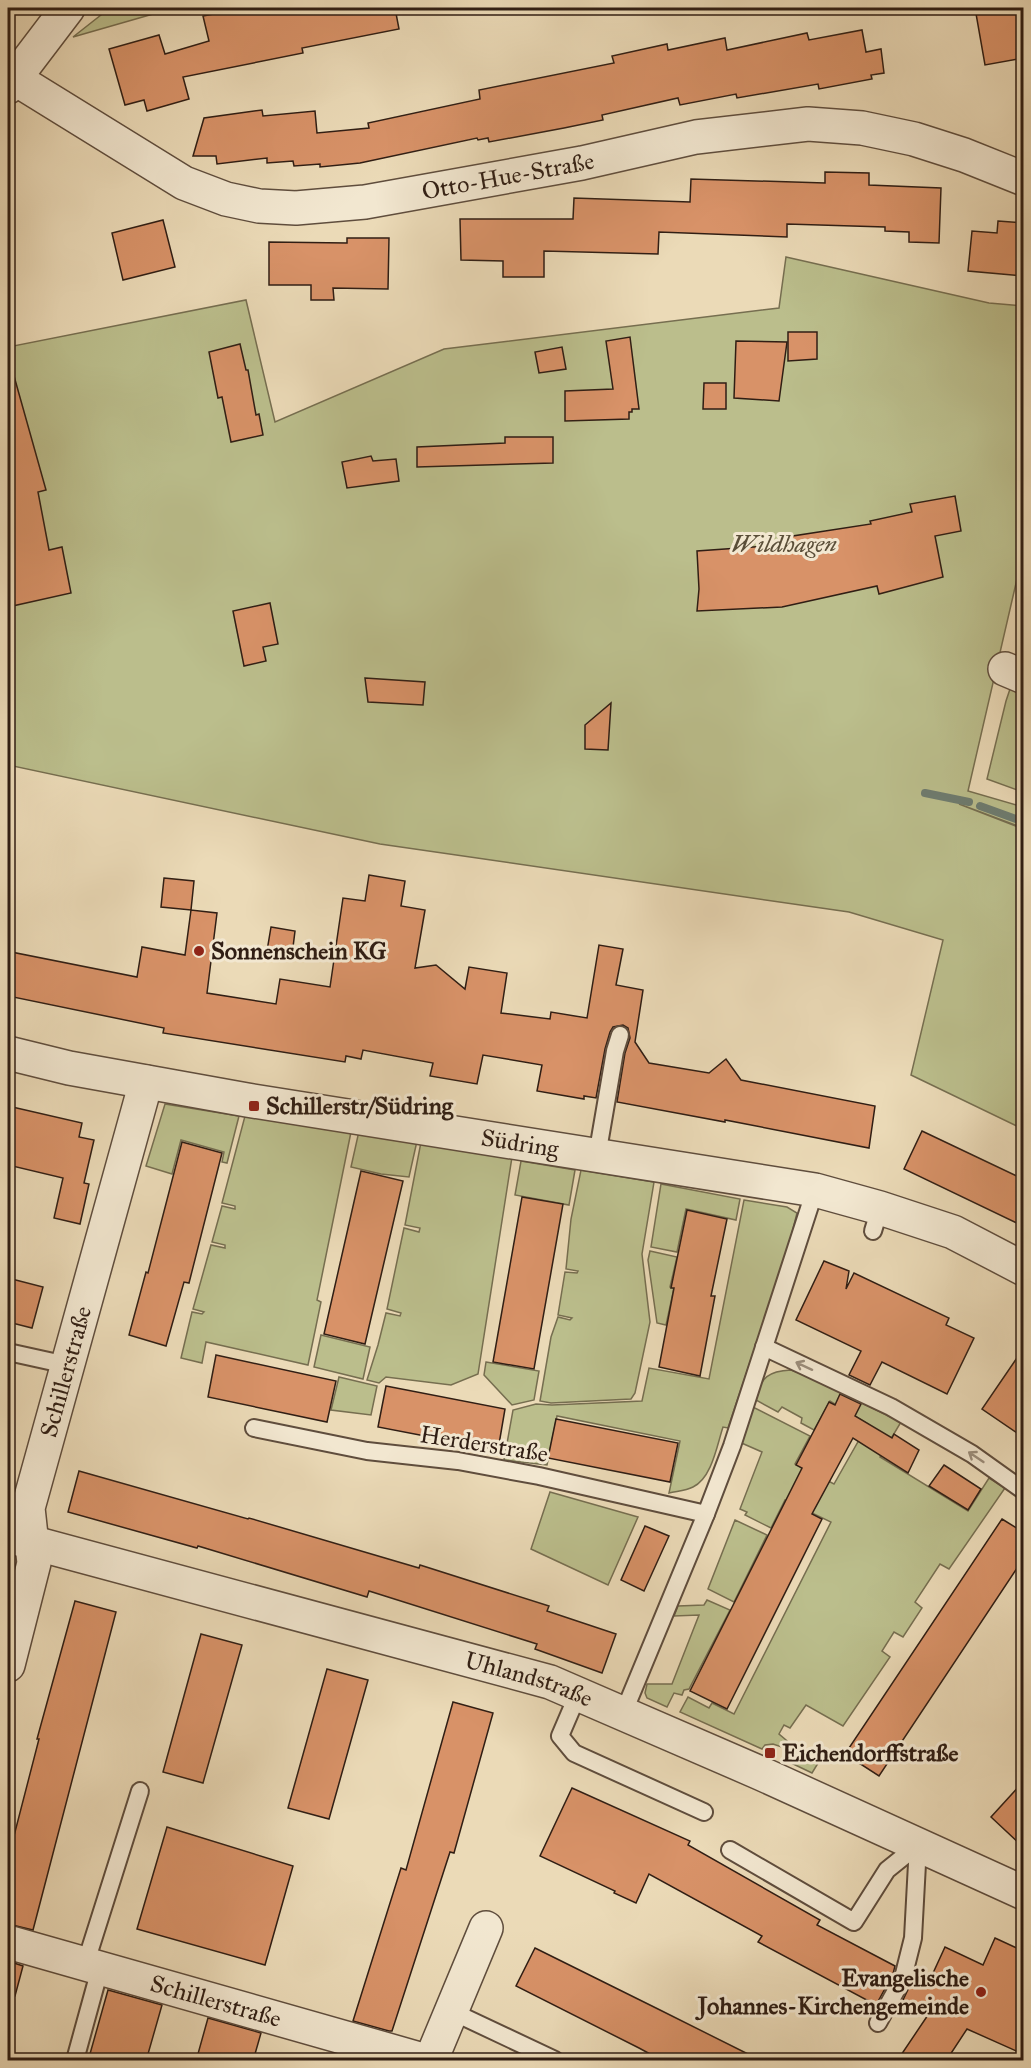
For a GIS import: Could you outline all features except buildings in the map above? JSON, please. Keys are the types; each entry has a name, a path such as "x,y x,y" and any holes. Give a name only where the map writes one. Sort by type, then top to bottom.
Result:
{"street":[{"path":"11,82 68,8"},
{"name":"Otto-Hue-Straße","path":"11,82 184,183 226,199 259,206 296,208 365,202 582,163 696,137 808,124 862,128 914,139 964,155 1020,168"},
{"name":"Südring","path":"8,1053 69,1068 146,1082 815,1190 877,1219 952,1232 1023,1269"},
{"name":"Schillerstraße","path":"8,1665 34,1563 19,1539 146,1082"},
{"name":"Uhlandstraße","path":"19,1539 538,1679 760,1773 1023,1893"},
{"path":"430,2061 486,1928"},
{"name":"Schillerstraße","path":"8,1942 423,2061"}],"lane":[{"path":"597,1156 608,1117 615,1051 620,1035"},
{"path":"623,1714 732,1446 815,1190"},
{"path":"764,1347 891,1407 972,1454 1023,1491"},
{"path":"8,1352 67,1365"},
{"name":"Herderstraße","path":"254,1428 367,1450 458,1461 539,1476 706,1514"},
{"path":"578,1694 560,1736 574,1754 704,1812"},
{"path":"75,2061 93,1967 140,1791"},
{"path":"730,1850 854,1922 887,1870 918,1845"},
{"path":"878,2023 903,1978 913,1938 918,1845"},
{"path":"451,2011 555,2061"}],"green space":[{"path":"108,8 174,8 73,37"},
{"name":"Wildhagen","path":"786,257 989,303 1023,306 1023,553 968,791 1023,807 1023,828 959,804 1023,829 1023,1129 911,1075 943,940 849,912 380,844 8,765 8,637 10,636 8,628 8,347 246,300 275,422 444,349 779,308"},
{"path":"1013,680 1023,684 1023,792 987,779"},
{"path":"165,1104 239,1116 227,1163 222,1162 224,1152 181,1140 172,1174 146,1166"},
{"path":"245,1116 351,1132 317,1300 321,1302 308,1365 206,1342 202,1363 181,1358 192,1312 202,1314 204,1312 193,1309 211,1245 225,1248 225,1245 212,1242 222,1206 235,1209 235,1206 222,1203"},
{"path":"359,1131 417,1141 409,1177 381,1174 351,1167"},
{"path":"421,1142 512,1157 478,1374 451,1385 386,1377 379,1383 367,1380 386,1313 400,1316 401,1313 387,1309 404,1228 419,1232 420,1228 405,1225"},
{"path":"521,1161 575,1170 569,1205 515,1195"},
{"path":"581,1170 654,1182 642,1254 650,1322 635,1393 631,1399 551,1403 540,1401 551,1337 558,1317 570,1320 572,1318 558,1315 565,1272 577,1273 578,1271 566,1269 571,1219"},
{"path":"661,1184 740,1199 736,1220 686,1209 677,1252 651,1247"},
{"path":"744,1200 787,1207 797,1213 788,1249 728,1428 723,1427 713,1460 699,1483 684,1490 669,1493 680,1441 557,1416 547,1465 504,1460 513,1410 536,1404 642,1401 649,1368 709,1379"},
{"path":"650,1251 677,1257 670,1287 674,1288 666,1325 657,1323 648,1260"},
{"path":"321,1335 370,1347 363,1379 314,1367"},
{"path":"486,1362 539,1371 534,1400 512,1405 484,1375"},
{"path":"791,1370 901,1422 880,1457 968,1511 989,1478 1005,1488 949,1569 940,1564 915,1602 922,1608 903,1637 894,1632 882,1651 890,1657 843,1726 806,1705 790,1728 784,1725 779,1734 792,1745 820,1760 812,1773 787,1761 788,1755 785,1748 773,1744 765,1745 762,1749 680,1712 688,1697 709,1708 712,1703 734,1714 831,1522 785,1500 771,1528 745,1515 747,1512 740,1509 762,1452 737,1441 751,1406 810,1436 795,1464 834,1484 868,1424 830,1401 814,1430 801,1423 802,1418 782,1407 778,1412 754,1399 763,1380 771,1374"},
{"path":"339,1377 377,1386 371,1415 331,1410"},
{"path":"550,1492 638,1517 608,1585 531,1549"},
{"path":"735,1520 767,1535 734,1602 708,1589"},
{"path":"707,1600 730,1610 689,1689 684,1690 682,1695 674,1693 667,1707 647,1698 645,1693 647,1684 672,1684 699,1615 674,1616 678,1606 704,1605"}],"waterway":[{"path":"925,793 969,802"},
{"path":"980,806 1024,822"}],"place":[{"name":"Sonnenschein KG","path":"199,951"},
{"name":"Schillerstr/Südring","path":"254,1106"},
{"name":"Eichendorffstraße","path":"770,1753"},
{"name":"Evangelische Johannes-Kirchengemeinde","path":"981,1992"}]}
